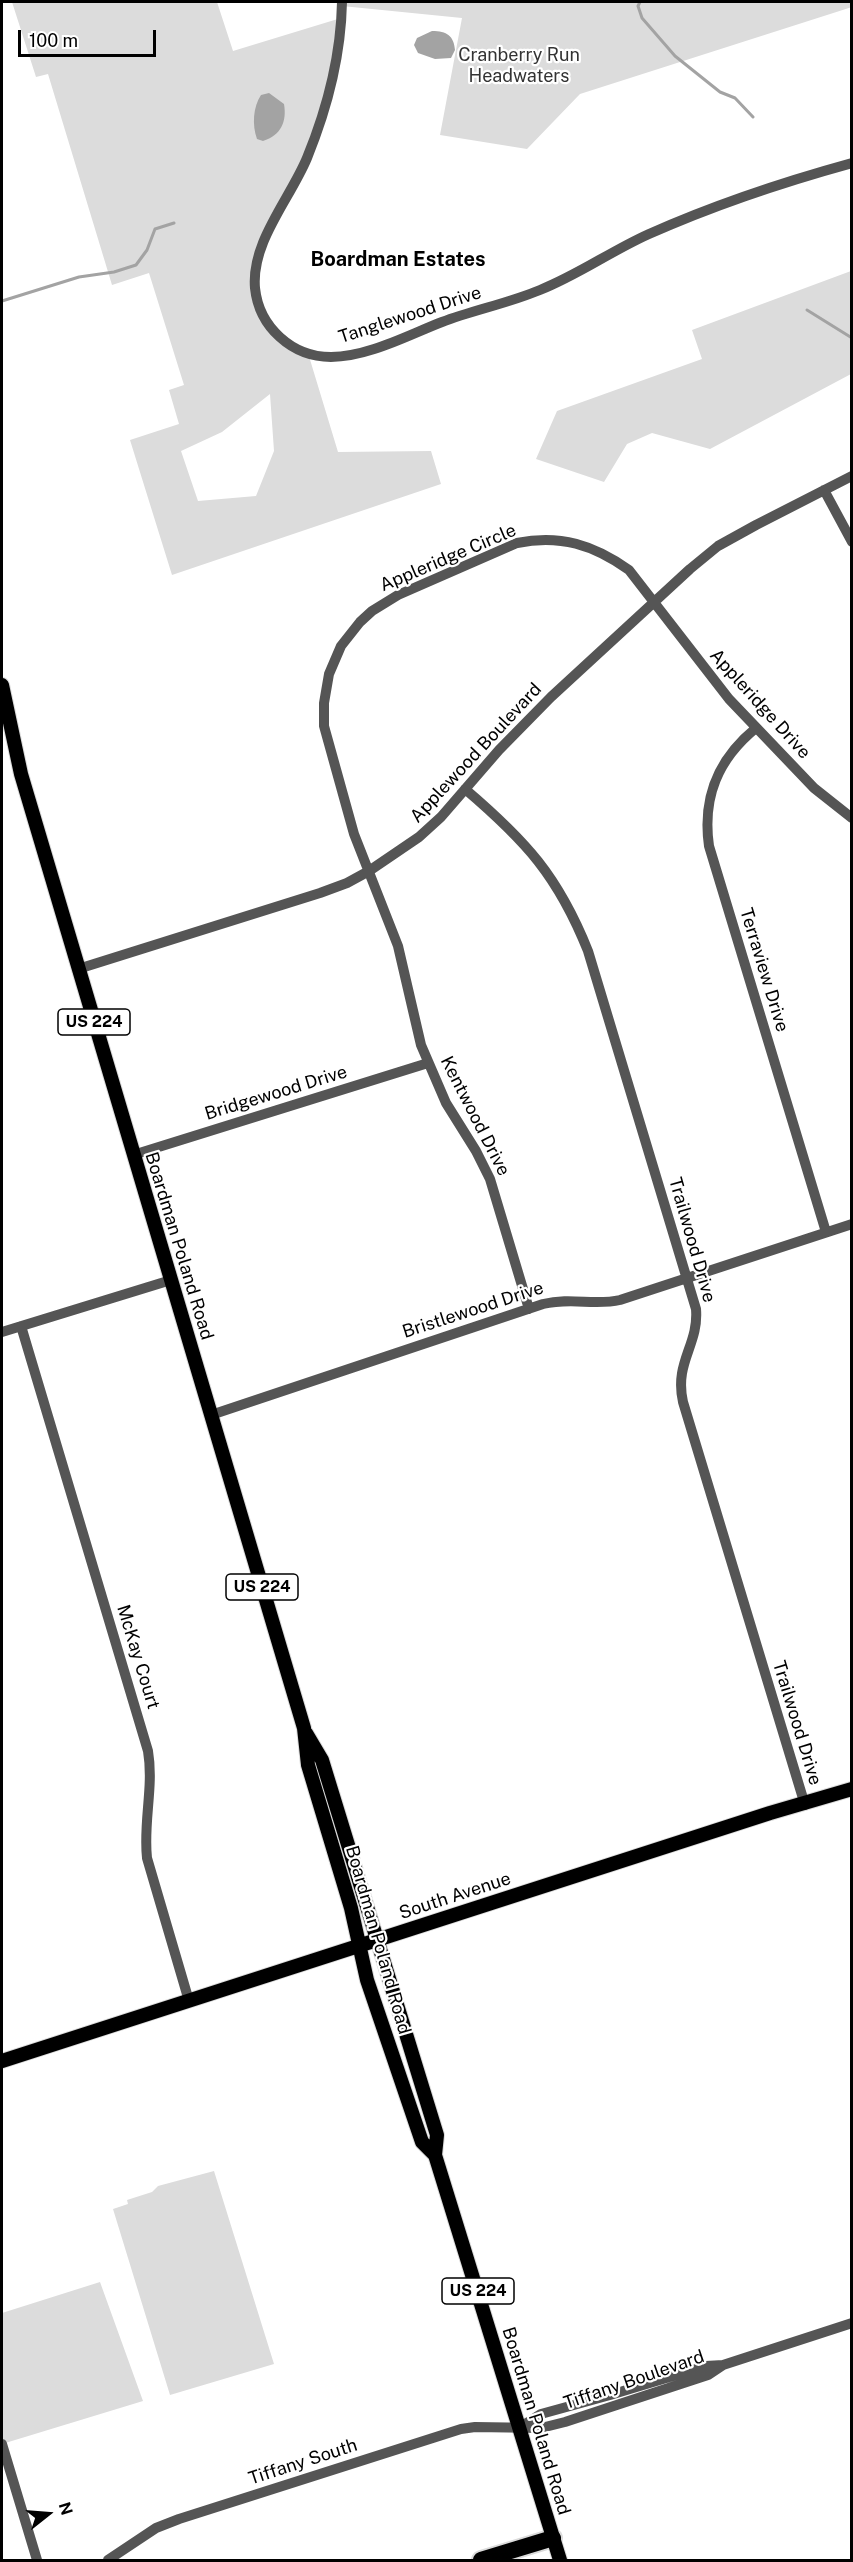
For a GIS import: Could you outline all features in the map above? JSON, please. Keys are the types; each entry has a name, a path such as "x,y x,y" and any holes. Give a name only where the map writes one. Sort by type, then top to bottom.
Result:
{"highway":[{"path":"481,2560 553,2538"}],"main road":[{"name":"Boardman Poland Road","path":"2,685 21,774 304,1728 308,1765 351,1908 367,1980 422,2142 435,2155"},
{"name":"Boardman Poland Road","path":"2,724 21,774"},
{"name":"Boardman Poland Road","path":"304,1728 322,1760 437,2135 435,2155 560,2560"},
{"name":"South Avenue","path":"2,2061 770,1813 805,1805 852,1789"}],"street":[{"name":"Tanglewood Drive","path":"342,2 334,68 319,127 306,160 267,236 256,268 258,302 265,320 278,336 303,352 325,357 342,357 377,347 445,321 538,291 648,234 754,193 852,163"},
{"name":"Applewood Boulevard","path":"78,969 320,893 347,883 393,857 419,837 527,720 718,546 852,476"},
{"path":"824,490 852,542"},
{"name":"Appleridge Circle","path":"369,871 345,806 324,726 326,687 334,660 348,634 366,616 398,595 517,543 537,539 582,544 608,555 629,570 655,601"},
{"name":"Appleridge Drive","path":"655,601 719,686 756,728 814,788 852,818"},
{"name":"Terraview Drive","path":"756,728 732,750 716,775 707,805 709,846 826,1232"},
{"name":"Trailwood Drive","path":"465,789 507,824 532,850 555,882 575,919 588,951 696,1309 693,1339 681,1366 680,1392 805,1805"},
{"name":"Kentwood Drive","path":"369,871 398,946 416,1026 428,1063 446,1103 476,1151 490,1179 529,1309"},
{"name":"Bridgewood Drive","path":"133,1155 428,1063"},
{"name":"Bristlewood Drive","path":"211,1415 529,1309 566,1300 614,1301 852,1224"},
{"path":"2,1332 171,1280"},
{"name":"McKay Court","path":"21,1326 148,1750 151,1786 146,1835 147,1857 189,2001"},
{"name":"Tiffany Boulevard","path":"519,2428 541,2428 565,2422 708,2375 723,2365 852,2323"},
{"name":"Tiffany South","path":"108,2560 172,2521 461,2429 519,2428"},
{"path":"2,2444 38,2560"}],"green space":[{"path":"12,2 217,2 233,51 341,18 327,101 256,268 265,320 308,353 338,452 431,451 441,484 172,575 130,440 179,424 169,390 184,385 149,273 112,285 48,74 36,77","holes":["270,394 274,451 256,496 198,501 181,451 222,432"]},
{"name":"Cranberry Run Headwaters","path":"342,2 851,2 852,7 580,94 527,149 440,135 462,18 342,6"},
{"path":"851,271 851,374 710,449 652,433 627,444 604,482 536,459 557,411 702,359 692,330"},
{"path":"214,2171 274,2364 170,2395 113,2209 128,2204 127,2200 152,2192 158,2186"},
{"path":"100,2282 143,2401 2,2444 2,2313"}],"shaded area":[{"path":"432,31 449,35 455,50 451,58 435,59 418,53 414,45 417,38"},
{"path":"269,93 284,104 285,117 278,131 263,141 257,139 254,116 261,95"}],"waterway":[{"path":"640,2 638,6 642,18 675,56 720,92 735,98 753,117"},
{"path":"2,301 79,277 114,272 136,265 147,250 155,229 174,223"},
{"path":"807,310 852,338"}],"district":[{"name":"Boardman Estates","path":"398,260"}]}
